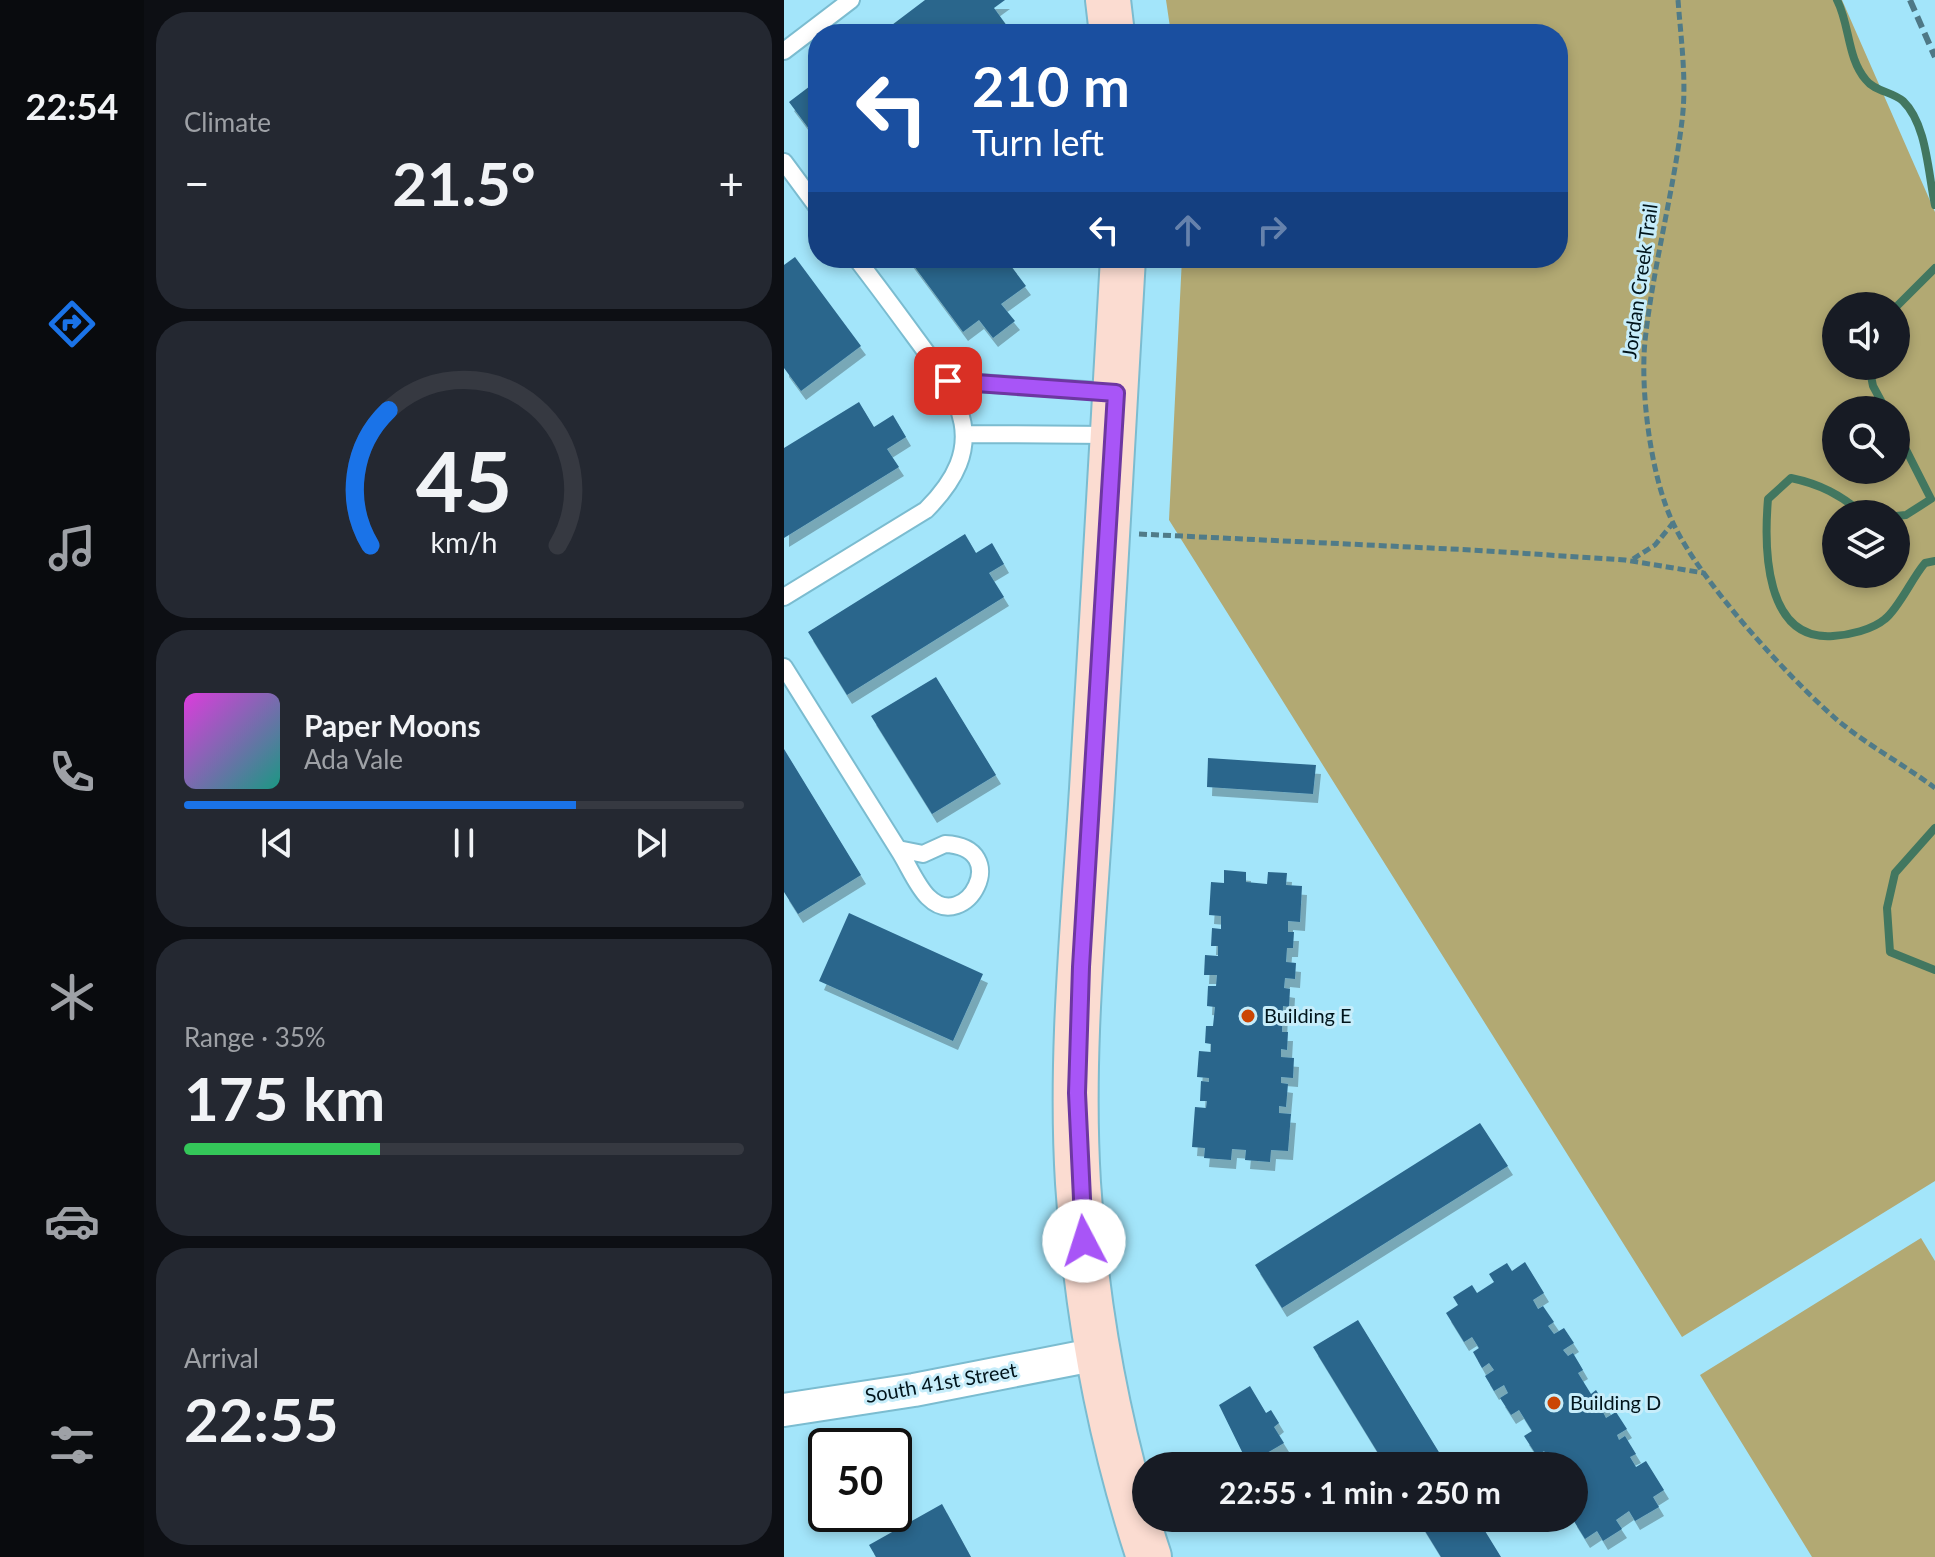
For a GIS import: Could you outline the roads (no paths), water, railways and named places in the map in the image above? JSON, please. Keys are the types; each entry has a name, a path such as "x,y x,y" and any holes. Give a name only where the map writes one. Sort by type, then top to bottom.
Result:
{"main road":[{"path":"1108,0 1111,24"},
{"path":"1122,268 1077,1093 1078,1182 1098,1354 1122,1463 1149,1557"}],"street":[{"name":"South 41st Street","path":"784,1410 914,1390 1098,1354"}],"lane":[{"path":"819,24 851,0"},
{"path":"784,51 808,33"},
{"path":"784,162 808,194"},
{"path":"784,597 926,510 944,491 956,470 964,434 957,399 948,381 863,268"},
{"path":"948,381 1116,393"},
{"path":"964,434 1114,436"},
{"path":"784,667 898,849 929,898 942,905 958,905 972,896 980,881 980,866 971,851 958,844 945,844 923,854 898,849"}],"waterway":[{"path":"1837,0 1860,71 1874,87 1903,101 1917,123 1935,205"},
{"path":"1910,293 1935,268"},
{"path":"1872,380 1878,396"},
{"path":"1910,458 1931,499 1910,512"},
{"path":"1845,500 1811,483 1791,478 1768,499 1769,565 1781,608 1793,623 1810,634 1833,636 1853,633 1885,619 1908,588"},
{"path":"1910,585 1925,563 1935,561"},
{"path":"1935,828 1895,873 1887,908 1890,952 1935,970"}],"railway":[{"path":"1910,0 1935,57"}],"place":[{"name":"Building E","path":"1248,1016"},
{"name":"Building D","path":"1554,1403"}]}
